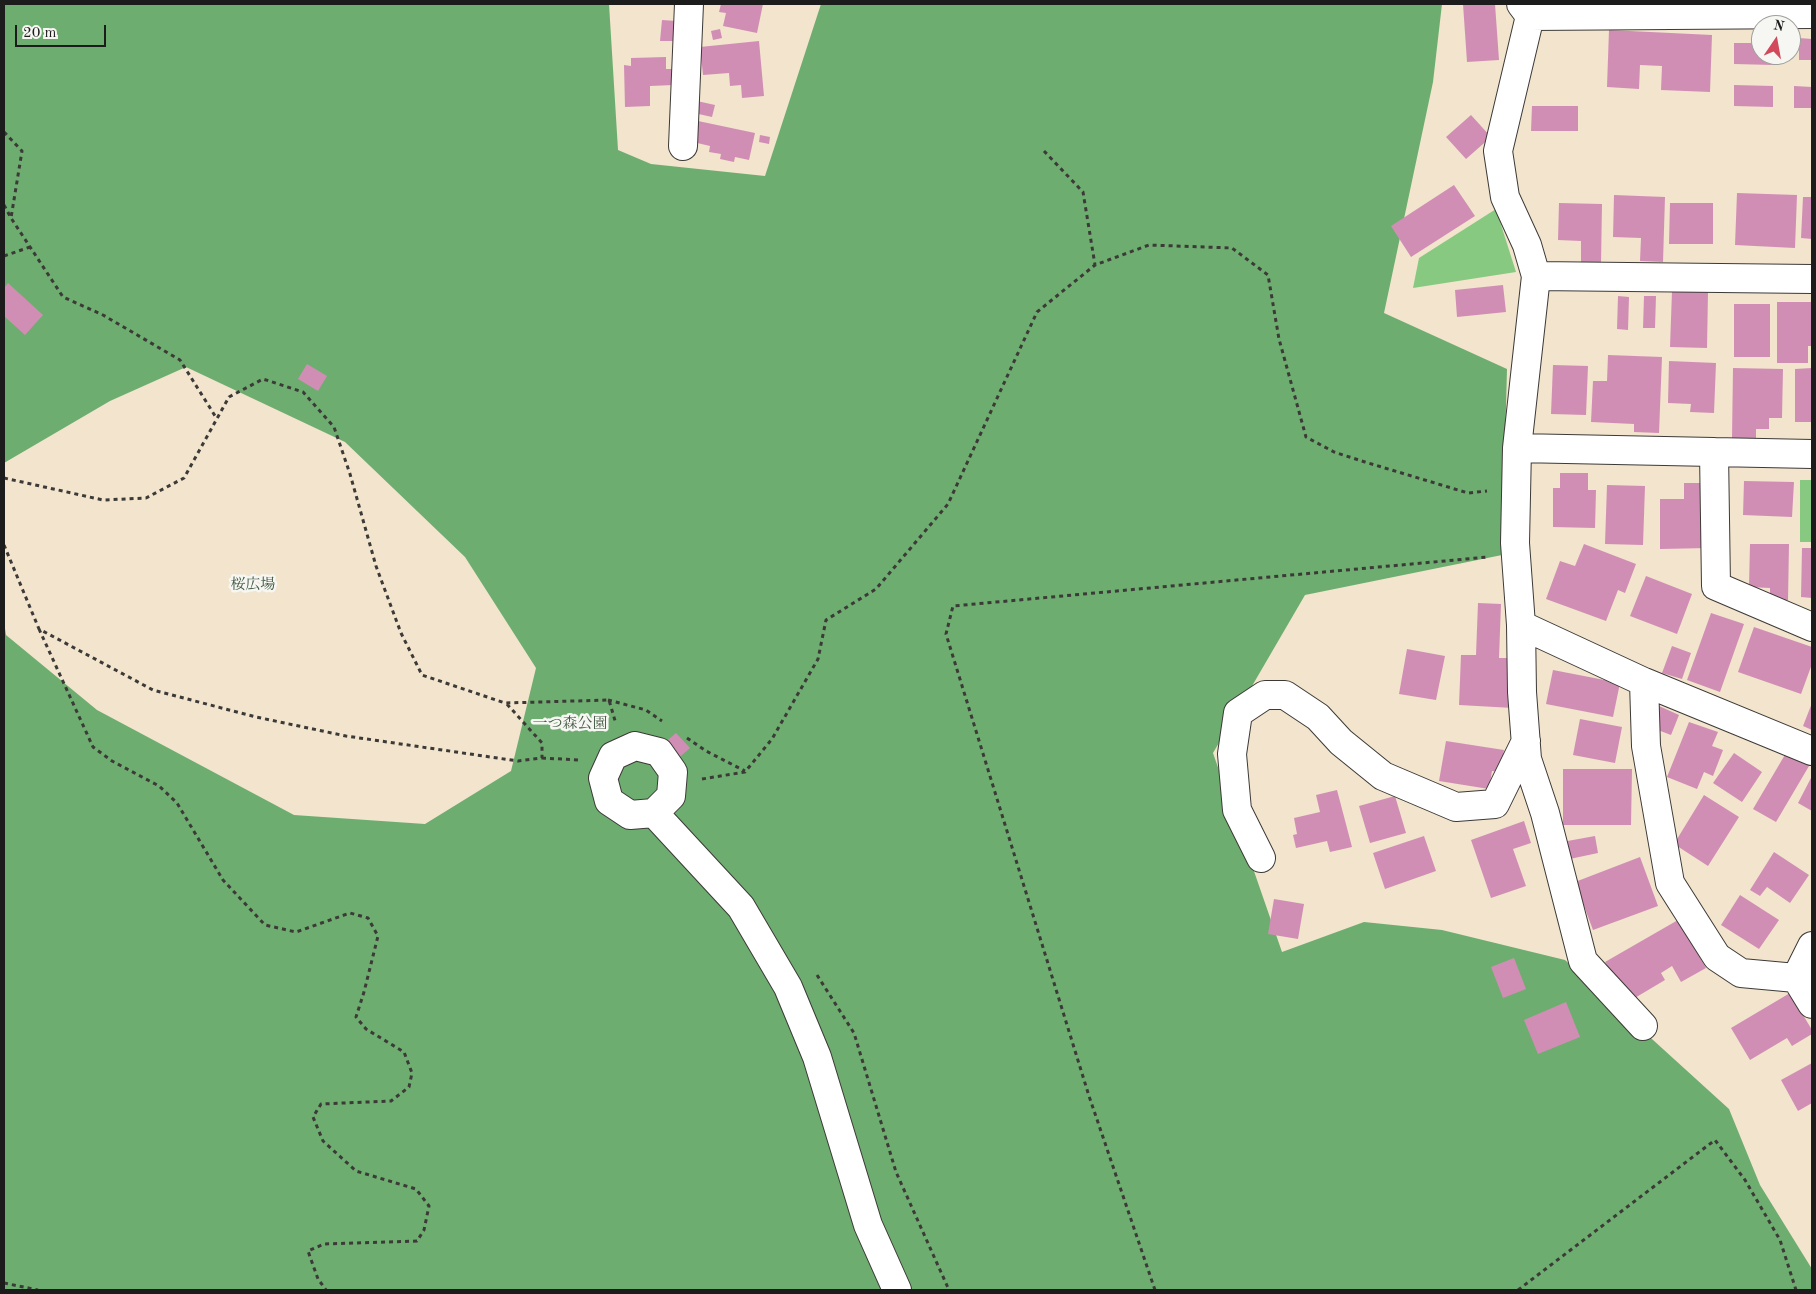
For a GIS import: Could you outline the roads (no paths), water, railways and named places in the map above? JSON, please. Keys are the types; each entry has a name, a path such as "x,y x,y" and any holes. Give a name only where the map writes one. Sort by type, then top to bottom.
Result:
{"street":[{"path":"683,146 689,4"},
{"path":"1643,1026 1583,961 1544,813 1527,759 1516,555 1516,487 1518,448 1536,276 1527,245 1505,196 1498,152 1526,10 1812,14"},
{"path":"1536,276 1812,279"},
{"path":"1518,448 1812,454"},
{"path":"1714,452 1716,586 1812,627"},
{"path":"1521,624 1644,682 1812,751"},
{"path":"1644,682 1646,746 1670,883 1717,957 1742,973 1796,978"},
{"path":"1261,858 1238,810 1232,754 1238,712 1265,695 1285,695 1318,717 1341,742 1383,776 1456,806 1495,804 1526,741"},
{"path":"635,746 659,752 673,772 671,796 654,812 630,815 609,801 603,778 613,756 635,746"},
{"path":"654,812 741,907 788,987 817,1057 868,1225 897,1290"},
{"path":"1796,978 1812,946"},
{"path":"1796,978 1812,1004"}],"park label":[{"name":"桜広場","path":"253,585"},
{"name":"一つ森公園","path":"570,724"}]}
